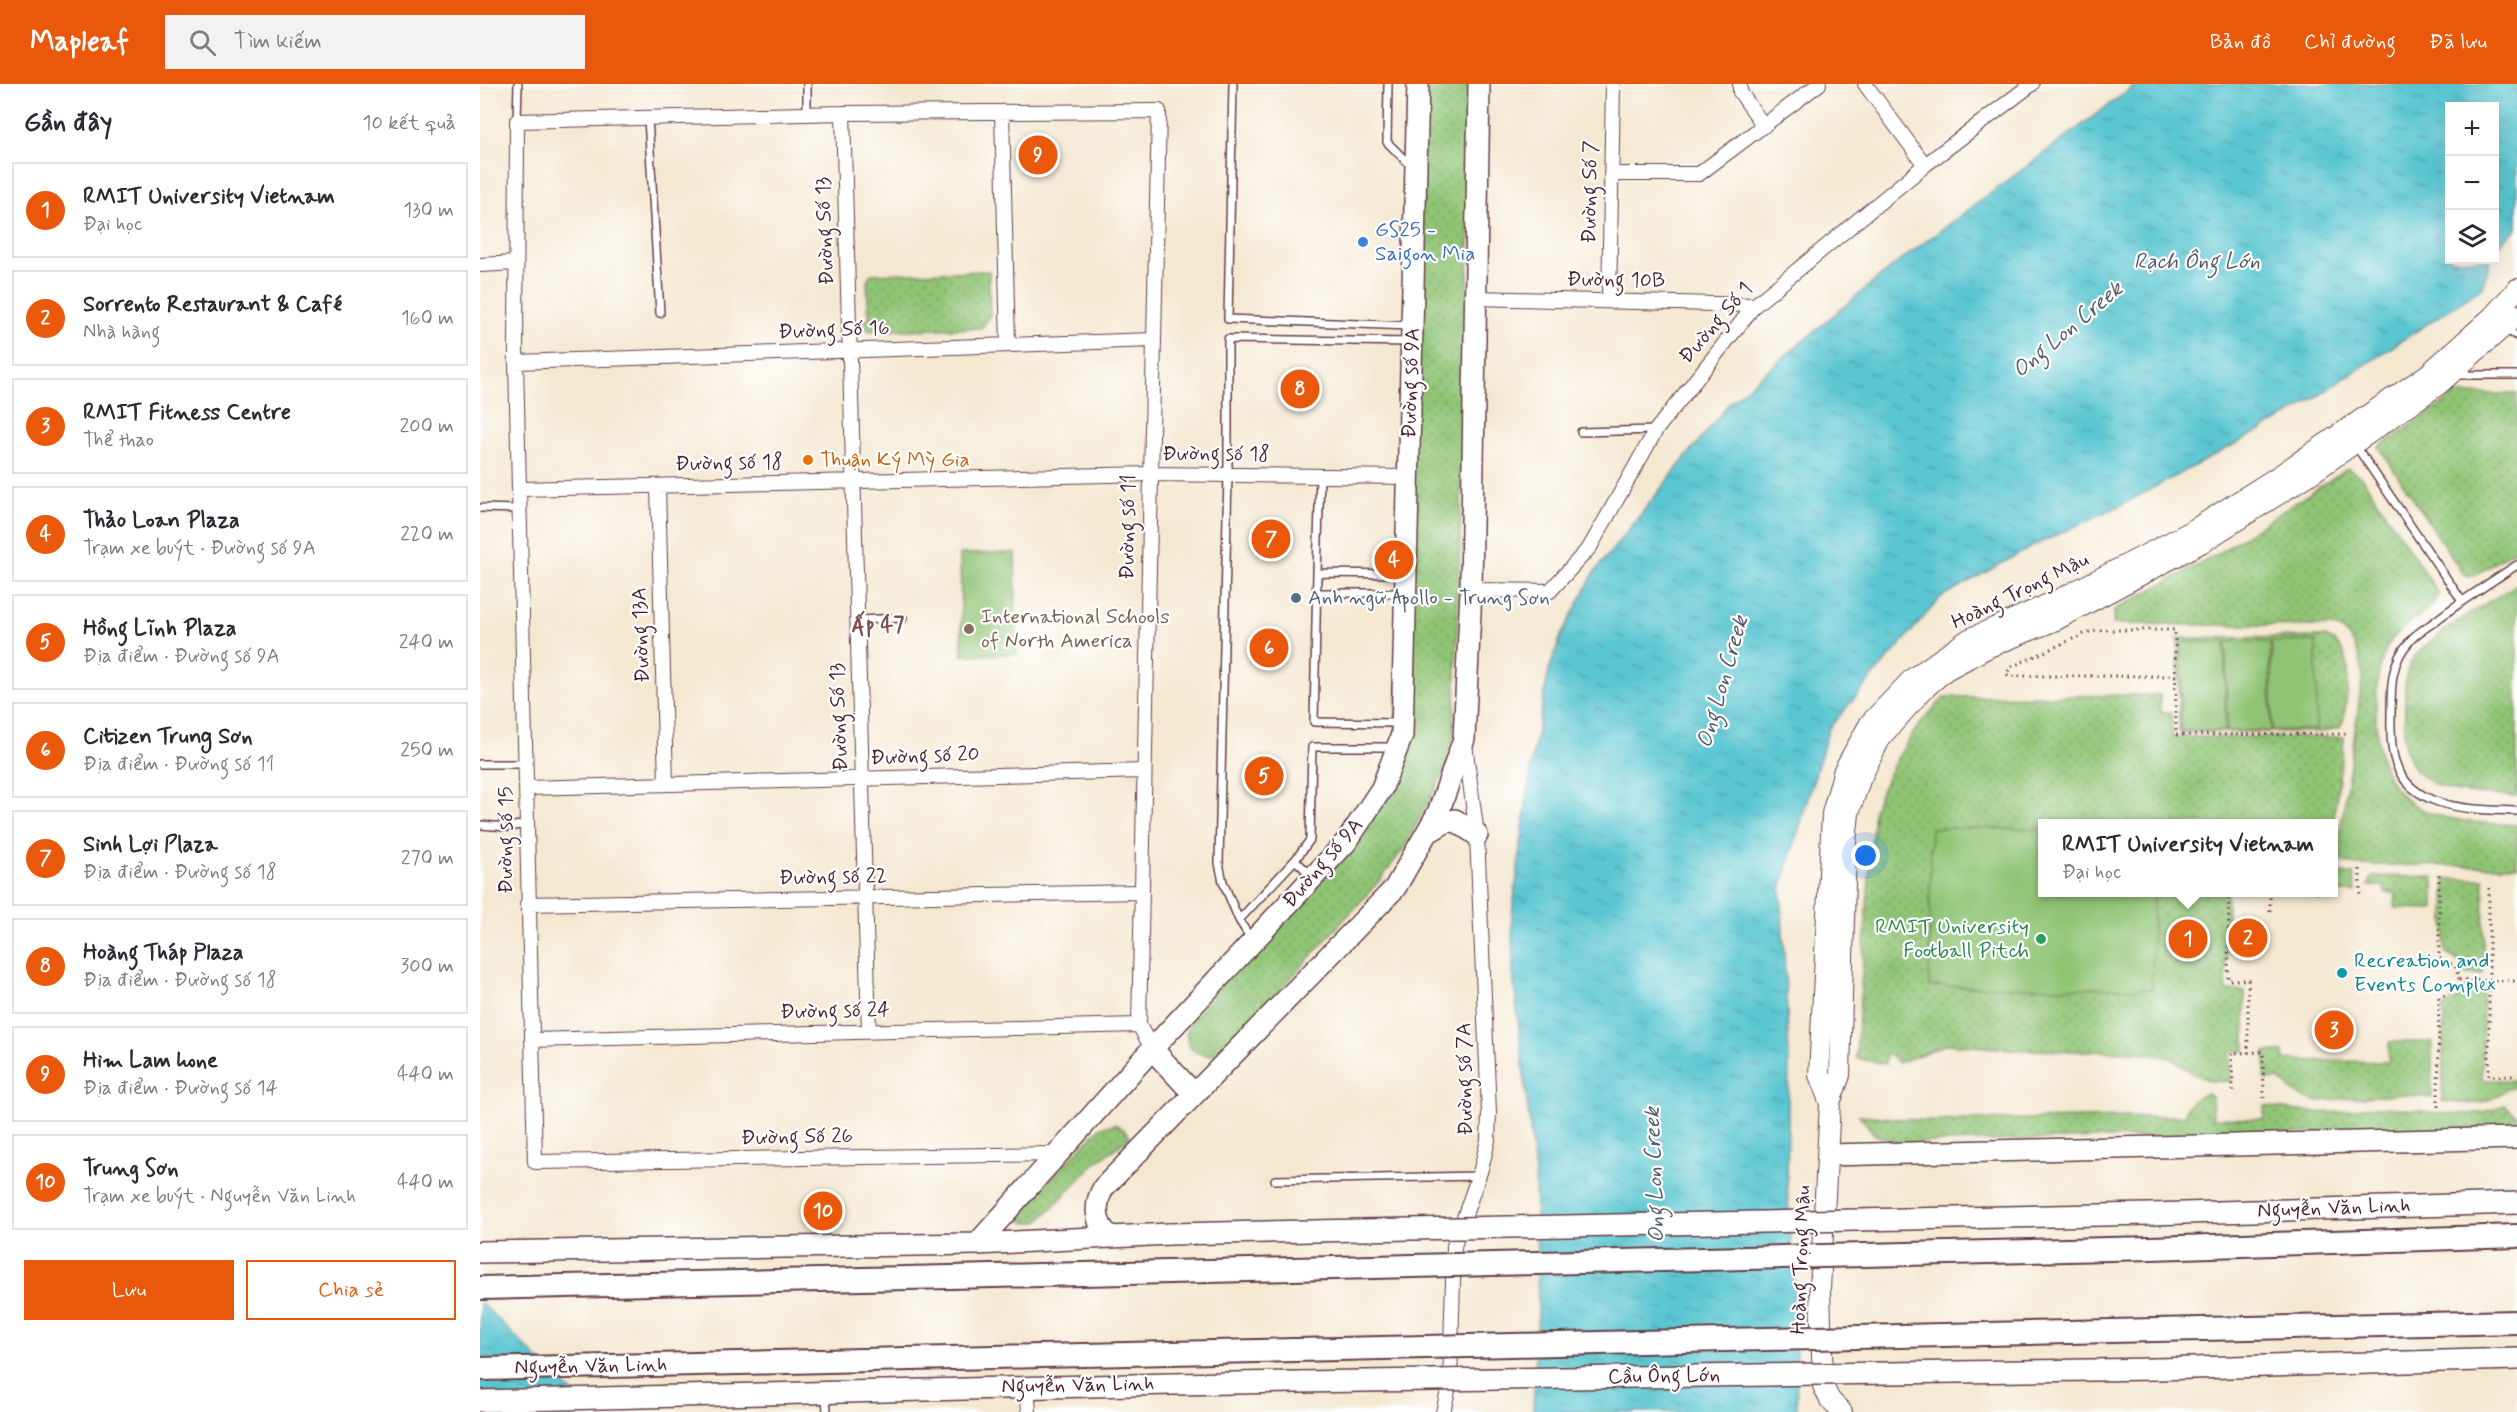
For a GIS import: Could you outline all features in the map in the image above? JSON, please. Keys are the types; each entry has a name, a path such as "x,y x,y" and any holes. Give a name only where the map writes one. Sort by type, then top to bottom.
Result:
{"highway":[{"name":"Nguyễn Văn Linh","path":"480,1288 2151,1248 2517,1236"},
{"name":"Cầu Ông Lớn","path":"1170,1353 2517,1322"},
{"name":"Nguyễn Văn Linh","path":"480,1369 1170,1353"}],"main road":[{"name":"Đường số 9A","path":"977,1245 1152,1049 1347,841 1382,788 1398,747 1402,723 1418,84"},
{"path":"1111,1237 1099,1223 1097,1210 1099,1196 1193,1093 1395,888 1438,813 1464,739 1471,590 1479,84"},
{"name":"Hoàng Trọng Mậu","path":"1842,1412 1830,1400 1823,1386 1820,1289 1830,1103 1840,1075 1845,860 1849,813 1869,758 1881,737 1923,690 1946,670 1989,647 2056,620 2134,581 2201,543 2354,443 2451,375 2507,324 2517,289"},
{"name":"Hoàng Trọng Mậu","path":"1830,1103 1819,1075 1832,814 1844,770 1870,723 1912,679 1936,660 1991,627 2061,599 2190,532 2507,324"},
{"path":"1426,833 1455,820 1477,835"},
{"path":"1152,1049 1193,1093"},
{"path":"1829,1155 2517,1138"},
{"name":"Nguyễn Văn Linh","path":"1111,1237 2150,1214 2517,1203"},
{"path":"480,1252 977,1245 1111,1237"},
{"name":"Cầu Ông Lớn","path":"1172,1384 2156,1369 2517,1359"},
{"name":"Nguyễn Văn Linh","path":"480,1401 639,1397 827,1402 1027,1386 1172,1384"}],"street":[{"name":"Đường Số 7","path":"1609,301 1613,84"},
{"path":"1740,84 1740,92 1764,126"},
{"path":"1611,174 1699,174 1819,84"},
{"path":"1865,84 1925,165"},
{"name":"Đường Số 1","path":"1471,590 1550,591 1590,547 1656,430 1755,305 1925,165 2032,84"},
{"name":"Đường số 11","path":"1002,113 1159,111 1140,892 1139,1025 1152,1049"},
{"path":"517,121 843,113 1002,113 1008,345"},
{"name":"Đường Số 13","path":"843,113 869,1032"},
{"name":"Đường số 15","path":"517,121 516,362 527,788 527,904 535,1162"},
{"path":"480,265 516,263"},
{"name":"Đường 10B","path":"1476,298 1755,305"},
{"name":"Đường Số 16","path":"516,362 1153,340"},
{"name":"Đường số 18","path":"520,489 1150,474 1408,477"},
{"name":"Đường 13A","path":"658,486 666,783"},
{"name":"Đường số 7A","path":"1443,1412 1450,1382 1454,1246 1479,1176 1488,1140 1490,1112 1477,835 1464,739"},
{"name":"Đường số 20","path":"527,788 1144,771"},
{"name":"Đường số 22","path":"527,904 1140,892"},
{"name":"Đường số 24","path":"532,1040 1139,1025"},
{"name":"Đường Số 26","path":"535,1162 1059,1154"},
{"path":"1027,1386 1029,1412"}],"lane":[{"path":"517,121 518,84"},
{"path":"807,84 807,115"},
{"path":"1233,84 1228,319 1412,334"},
{"path":"1388,84 1387,142 1416,170"},
{"path":"648,118 660,313"},
{"path":"1253,942 1239,920 1223,882 1219,863 1228,474 1228,339 1412,334"},
{"path":"2451,375 2517,375"},
{"path":"1581,432 1656,430"},
{"path":"2354,443 2462,601"},
{"path":"1320,476 1314,722 1402,723"},
{"path":"480,508 519,509"},
{"path":"2517,565 2462,601 2409,641 2396,660 2391,683 2391,736 2395,761 2403,777 2421,793 2448,807 2517,811"},
{"path":"1317,573 1406,584"},
{"path":"1317,593 1406,584"},
{"path":"857,620 903,618"},
{"path":"1239,920 1295,860 1310,840 1312,747 1398,747"},
{"path":"480,764 526,764"},
{"path":"480,825 508,827 527,824"},
{"path":"1295,860 1314,877"},
{"path":"1275,1180 1479,1176"}],"path":[{"path":"2176,676 2009,676 2006,674 2011,667 2086,633 2101,630 2175,630 2176,676 2176,735 2348,734"},
{"path":"2360,869 2360,894"},
{"path":"2438,1107 2439,998 2451,994 2459,980 2455,966 2439,958 2439,872"},
{"path":"2489,888 2489,1076 2517,1076"},
{"path":"2229,897 2228,980 2250,980 2248,1053"},
{"path":"2270,897 2270,911"},
{"path":"2459,980 2517,981"},
{"path":"2233,1091 2232,1053 2263,1052 2264,1098"}],"green space":[{"path":"1426,84 1474,84 1454,737 1442,776 1404,848 1380,880 1224,1052 1200,1054 1190,1047 1187,1040 1189,1023 1393,784"},
{"path":"989,271 990,317 981,328 869,331 861,320 869,320 867,281 871,274"},
{"path":"2457,394 2517,394 2517,548 2474,576 2467,576 2461,571 2379,447"},
{"path":"2348,468 2363,479 2438,593 2426,611 2396,635 2382,659 2377,687 2376,716 2379,749 2387,775 2400,793 2416,806 2436,815 2460,820 2517,825 2517,866 2354,865 2341,861 2338,849 2363,674 2354,644 2338,628 2330,626 2113,624 2114,610 2216,555"},
{"path":"1015,553 1017,654 962,655 960,554"},
{"path":"2517,584 2517,796 2472,794 2442,787 2417,772 2407,753 2404,728 2405,681 2408,668 2415,656 2435,638"},
{"path":"2325,637 2336,643 2343,651 2347,662 2348,686 2340,727 2322,732 2179,732 2178,638"},
{"path":"2316,641 2316,730 2272,730 2272,642"},
{"path":"2181,642 2225,642 2225,731 2181,731"},
{"path":"2226,642 2270,642 2271,731 2227,731"},
{"path":"2160,695 2160,712 2172,712 2172,737 2344,737 2334,819 2038,819 2038,897 2227,897 2226,991 2245,991 2245,1051 2230,1052 2231,1081 2211,1081 2194,1074 2171,1058 2137,1052 2024,1050 1947,1044 1899,1063 1886,1054 1885,1064 1856,1058 1874,809 1903,749 1922,722 1945,697"},
{"name":"RMIT University Football Pitch","path":"1931,828 2038,829 2038,897 2153,897 2152,989 1929,986"},
{"path":"2338,873 2353,874 2356,892 2338,892"},
{"path":"2373,876 2434,877 2434,909 2395,908 2396,893 2385,893 2384,886 2368,886"},
{"path":"2445,879 2484,879 2483,974 2466,974 2460,962 2445,953"},
{"path":"2468,986 2483,987 2482,1080 2517,1080 2517,1087 2509,1088 2480,1103 2442,1101 2444,1007 2458,999"},
{"path":"2389,1042 2432,1042 2432,1098 2401,1094 2317,1101 2299,1095 2278,1079 2265,1080 2265,1052 2283,1052 2284,1060 2388,1062"},
{"path":"2207,1094 2212,1098 2213,1118 2263,1119 2265,1106 2320,1112 2375,1107 2458,1114 2489,1111 2504,1105 2517,1116 2517,1128 1901,1143 1875,1135 1859,1115 1928,1121 2185,1116 2192,1101"},
{"path":"1115,1124 1131,1137 1095,1163 1038,1222 1026,1223 1019,1219 1018,1213 1095,1133 1102,1127"}],"water":[{"name":"Rạch Ông Lớn","path":"2137,84 2517,84 2517,228 2499,245 2499,102 2445,102 2445,264 2489,264 2483,287 2289,415 2125,503 2035,545 1941,597 1829,728 1781,888 1789,1056 1787,1184 1795,1302 1797,1412 1533,1412 1538,1310 1535,1173 1513,974 1512,915 1532,759 1549,670 1561,636 1594,573 1730,402 1889,269"},
{"path":"480,1302 592,1412 480,1412"}],"place":[{"name":"Him Lam hone","path":"1038,155"},
{"name":"GS25 - Saigon Mia","path":"1363,242"},
{"name":"Hoàng Tháp Plaza","path":"1300,389"},
{"name":"Thuận Ký Mỳ Gia","path":"808,460"},
{"name":"Sinh Lợi Plaza","path":"1271,539"},
{"name":"Thảo Loan Plaza","path":"1394,560"},
{"name":"Anh ngữ Apollo - Trung Sơn","path":"1296,598"},
{"name":"International Schools of North America","path":"969,629"},
{"name":"Citizen Trung Sơn","path":"1269,648"},
{"name":"Hồng Lĩnh Plaza","path":"1264,776"},
{"name":"Sorrento Restaurant & Café","path":"2248,938"},
{"name":"RMIT University Football Pitch","path":"2041,939"},
{"name":"RMIT University Vietnam","path":"2188,939"},
{"name":"Recreation and Events Complex","path":"2342,973"},
{"name":"RMIT Fitness Centre","path":"2334,1030"},
{"name":"Trung Sơn","path":"823,1211"}],"district":[{"name":"Ấp 47","path":"878,625"}],"water label":[{"name":"Ong Lon Creek","path":"2068,330"},
{"name":"Ong Lon Creek","path":"1723,682"},
{"name":"Ong Lon Creek","path":"1655,1175"}]}
